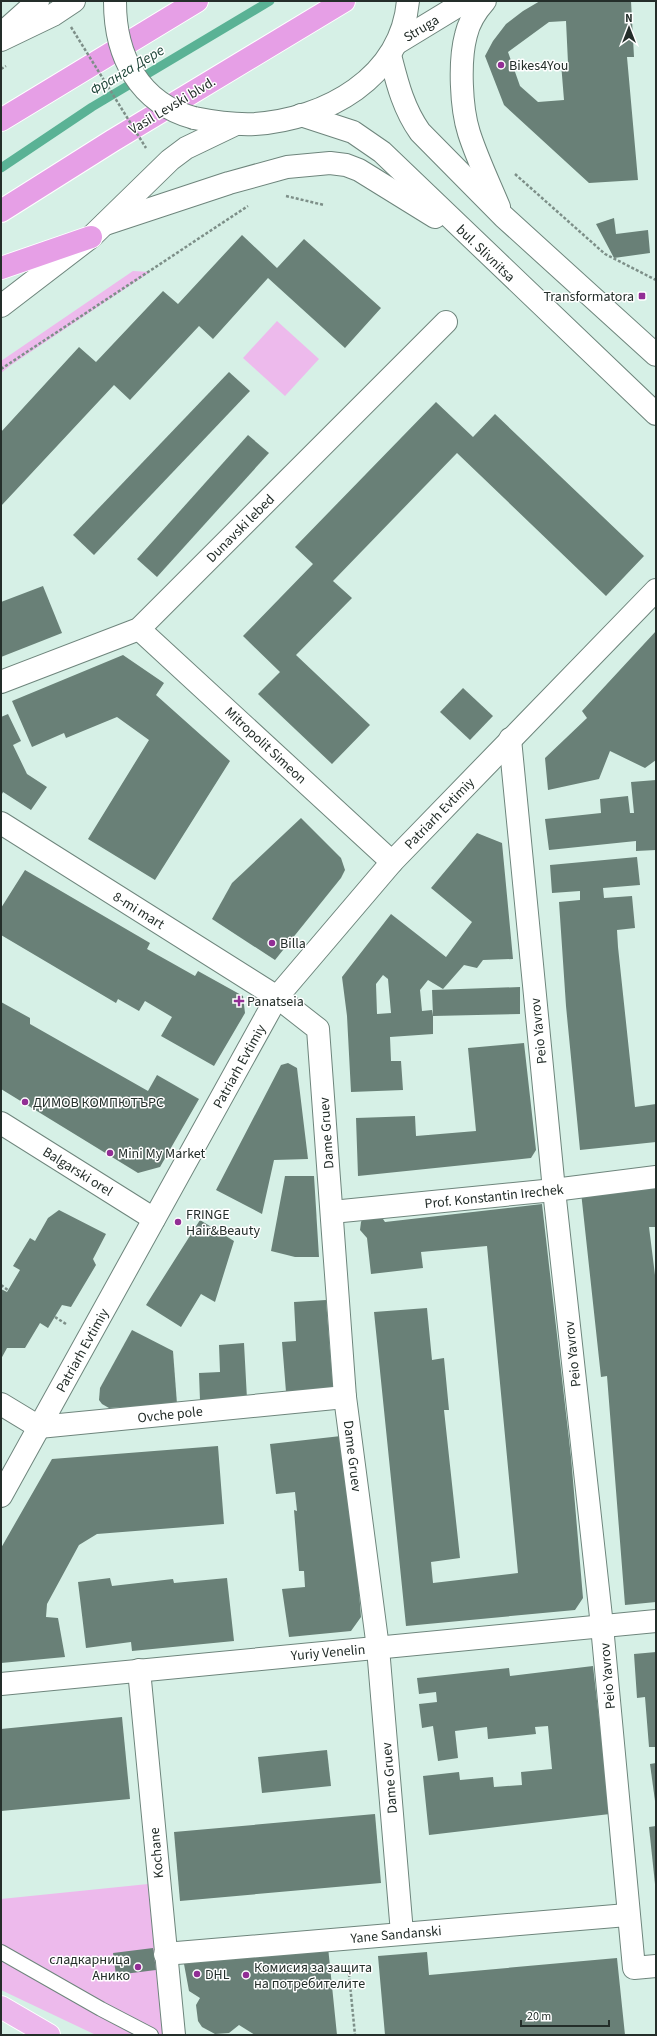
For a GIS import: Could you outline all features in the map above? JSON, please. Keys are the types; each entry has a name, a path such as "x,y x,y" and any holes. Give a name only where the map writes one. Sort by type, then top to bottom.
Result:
{"highway":[{"path":"1,120 197,1"},
{"name":"Vasil Levski blvd.","path":"1,211 118,137 344,1"},
{"path":"1,268 98,231"}],"main road":[{"path":"1,2007 49,2035"}],"street":[{"path":"1,34 38,1"},
{"path":"1,40 53,15 74,1"},
{"path":"115,1 117,37 132,72 159,103 178,114 194,118 236,124 255,124 301,115 322,109 347,97 361,87 378,71 393,49 404,26 408,1"},
{"name":"Struga","path":"393,49 466,1"},
{"path":"485,1 472,19 466,36 463,57 464,99 469,133 504,217"},
{"path":"393,49 402,99 411,119 420,132 504,217 656,355"},
{"name":"bul. Slivnitsa","path":"301,115 353,132 382,152 475,243 656,414"},
{"path":"1,306 98,231 170,160 186,148 236,124"},
{"path":"98,231 229,183 287,167 330,163 346,165 373,177 475,243"},
{"name":"Dunavski lebed","path":"1,682 139,629 446,322"},
{"name":"Patriarh Evtimiy","path":"1,1496 277,997 392,862 656,590"},
{"name":"Mitropolit Simeon","path":"139,629 392,862"},
{"name":"Peio Yavrov","path":"510,739 554,1190 602,1626 634,1968 656,1966"},
{"name":"8-mi mart","path":"1,823 277,997"},
{"name":"Dame Gruev","path":"277,997 318,1028 345,1397 378,1648 402,1933"},
{"name":"Balgarski orel","path":"1,1123 154,1219"},
{"name":"Prof. Konstantin Irechek","path":"332,1212 554,1190 656,1177"},
{"name":"Ovche pole","path":"39,1427 345,1397"},
{"path":"1,1404 39,1427"},
{"name":"Yuriy Venelin","path":"1,1684 656,1621"},
{"name":"Kochane","path":"139,1670 165,1954 174,2035"},
{"name":"Yane Sandanski","path":"165,1954 628,1915"}],"lane":[{"path":"1,1952 101,2010 151,2035"}],"path":[{"path":"510,170 605,254 656,280"},
{"path":"1,369 250,205"},
{"path":"1,1285 8,1290"},
{"path":"55,1317 60,1320"},
{"path":"345,1938 355,2035"}],"shaded area":[{"path":"133,271 150,272 1,373 1,361"},
{"path":"277,321 319,359 285,396 243,358"},
{"path":"158,1883 174,2035 96,2035 1,1990 1,1899"}],"building":[{"path":"540,1 631,1 634,57 627,57 638,180 589,183 504,105 485,56 493,41 506,24 523,11","holes":["566,21 568,63 561,63 564,100 538,102 520,86 508,52 549,22"]},
{"path":"614,218 616,234 648,230 650,253 614,258 596,224"},
{"path":"242,235 277,268 304,239 381,308 345,348 268,278 213,339 199,326 130,400 114,385 1,506 1,432 79,347 96,362 163,291 178,304"},
{"path":"229,372 250,391 94,555 73,535"},
{"path":"436,402 473,437 495,414 644,556 606,596 457,453 333,581 352,598 296,655 370,725 332,764 258,694 280,672 243,636 313,564 295,547"},
{"path":"248,435 269,453 157,577 137,559"},
{"path":"43,586 62,633 1,657 1,602"},
{"path":"656,631 656,760 645,768 610,751 599,779 548,790 545,758 587,718 582,711"},
{"path":"123,655 164,683 156,695 230,761 155,880 88,839 149,740 117,717 66,738 64,733 32,747 12,701"},
{"path":"463,688 493,716 470,740 440,712"},
{"path":"8,714 21,741 13,745 27,774 47,787 31,810 3,792 1,796 1,717"},
{"path":"656,780 656,850 636,851 636,841 549,850 545,819 601,813 600,799 628,796 630,813 634,813 631,782"},
{"path":"301,818 341,858 345,870 341,878 275,960 212,919 232,883"},
{"path":"477,833 502,843 513,959 483,960 477,968 464,965 443,989 428,980 420,990 422,1011 432,1010 433,1034 390,1037 391,1061 401,1061 403,1090 351,1092 347,1016 342,977 391,914 446,957 472,922 431,888","holes":["383,975 388,979 391,1013 377,1014 376,984"]},
{"path":"637,857 640,885 603,888 604,898 632,896 635,928 617,930 618,947 635,1107 656,1104 656,1142 580,1150 566,1006 559,902 580,900 580,891 552,893 550,865"},
{"path":"25,870 150,943 147,949 195,976 198,971 243,996 245,1013 214,1066 161,1036 172,1017 145,1001 139,1011 118,999 116,1003 1,935 1,908"},
{"path":"520,987 520,1014 433,1016 432,990"},
{"path":"1,1002 30,1018 30,1024 148,1091 157,1075 199,1099 160,1167 138,1173 1,1089"},
{"path":"524,1043 536,1150 531,1158 358,1176 356,1118 415,1116 416,1136 476,1131 468,1048"},
{"path":"288,1063 297,1068 308,1159 274,1160 262,1214 216,1190 281,1065"},
{"path":"285,1176 314,1176 319,1257 295,1257 271,1251"},
{"path":"656,1186 656,1227 649,1227 656,1283 656,1602 625,1605 607,1376 601,1377 581,1192"},
{"path":"542,1204 571,1457 583,1598 575,1610 406,1626 374,1312 427,1308 432,1360 444,1358 449,1410 444,1410 460,1558 431,1562 433,1583 518,1573 487,1246 421,1252 423,1268 371,1274 367,1238 360,1230 361,1222 363,1218 381,1216 385,1222"},
{"path":"59,1210 106,1234 93,1259 96,1265 71,1307 62,1305 48,1328 40,1323 25,1348 7,1348 1,1359 1,1289 7,1292 20,1270 13,1266 30,1238 35,1241 48,1218"},
{"path":"200,1220 234,1241 215,1302 201,1294 181,1327 146,1305"},
{"path":"326,1300 333,1389 286,1392 282,1342 296,1341 294,1302"},
{"path":"132,1330 173,1351 177,1404 109,1408 102,1404 99,1400 100,1388"},
{"path":"244,1343 247,1399 200,1401 199,1373 220,1372 219,1345"},
{"path":"341,1436 357,1566 361,1617 351,1631 289,1637 282,1589 305,1587 304,1571 299,1571 294,1510 297,1511 295,1492 276,1494 270,1444"},
{"path":"218,1446 224,1524 97,1534 79,1545 47,1604 46,1617 58,1618 65,1657 1,1663 1,1548 52,1459"},
{"path":"110,1578 112,1586 173,1579 174,1583 227,1578 234,1641 132,1651 131,1642 86,1648 78,1582"},
{"path":"656,1652 656,1747 649,1747 645,1697 637,1698 634,1654"},
{"path":"593,1666 610,1814 429,1835 423,1776 459,1772 460,1780 493,1777 494,1787 522,1785 521,1772 552,1769 548,1726 535,1727 536,1734 488,1739 487,1727 455,1731 458,1758 438,1761 433,1726 422,1728 419,1704 437,1702 436,1692 419,1694 417,1678 509,1668 510,1676"},
{"path":"122,1717 130,1799 1,1811 1,1729"},
{"path":"327,1750 331,1786 262,1793 258,1757"},
{"path":"656,1763 656,1801 655,1801 650,1764"},
{"path":"375,1814 381,1883 180,1901 174,1832"},
{"path":"656,1826 656,1884 655,1884 649,1827"},
{"path":"328,1947 337,2035 255,2035 239,2025 229,2033 215,2034 202,2027 198,2021 196,2005 200,1998 189,1991 184,1964"},
{"path":"153,1948 156,1970 116,1975 113,1953"},
{"path":"427,1952 429,1975 617,1958 625,2035 385,2035 378,1956"}],"waterway":[{"name":"Франга Дере","path":"1,168 92,107 270,1"}],"place":[{"name":"Bikes4You","path":"501,65"},
{"name":"Transformatora","path":"642,296"},
{"name":"Billa","path":"272,943"},
{"name":"Panatseia","path":"239,1001"},
{"name":"ДИМОВ КОМПЮТЪРС","path":"25,1102"},
{"name":"Mini My Market","path":"110,1153"},
{"name":"FRINGE Hair&Beauty","path":"178,1222"},
{"name":"сладкарница Анико","path":"138,1967"},
{"name":"DHL","path":"197,1974"},
{"name":"Комисия за защита на потребителите","path":"246,1975"}]}
